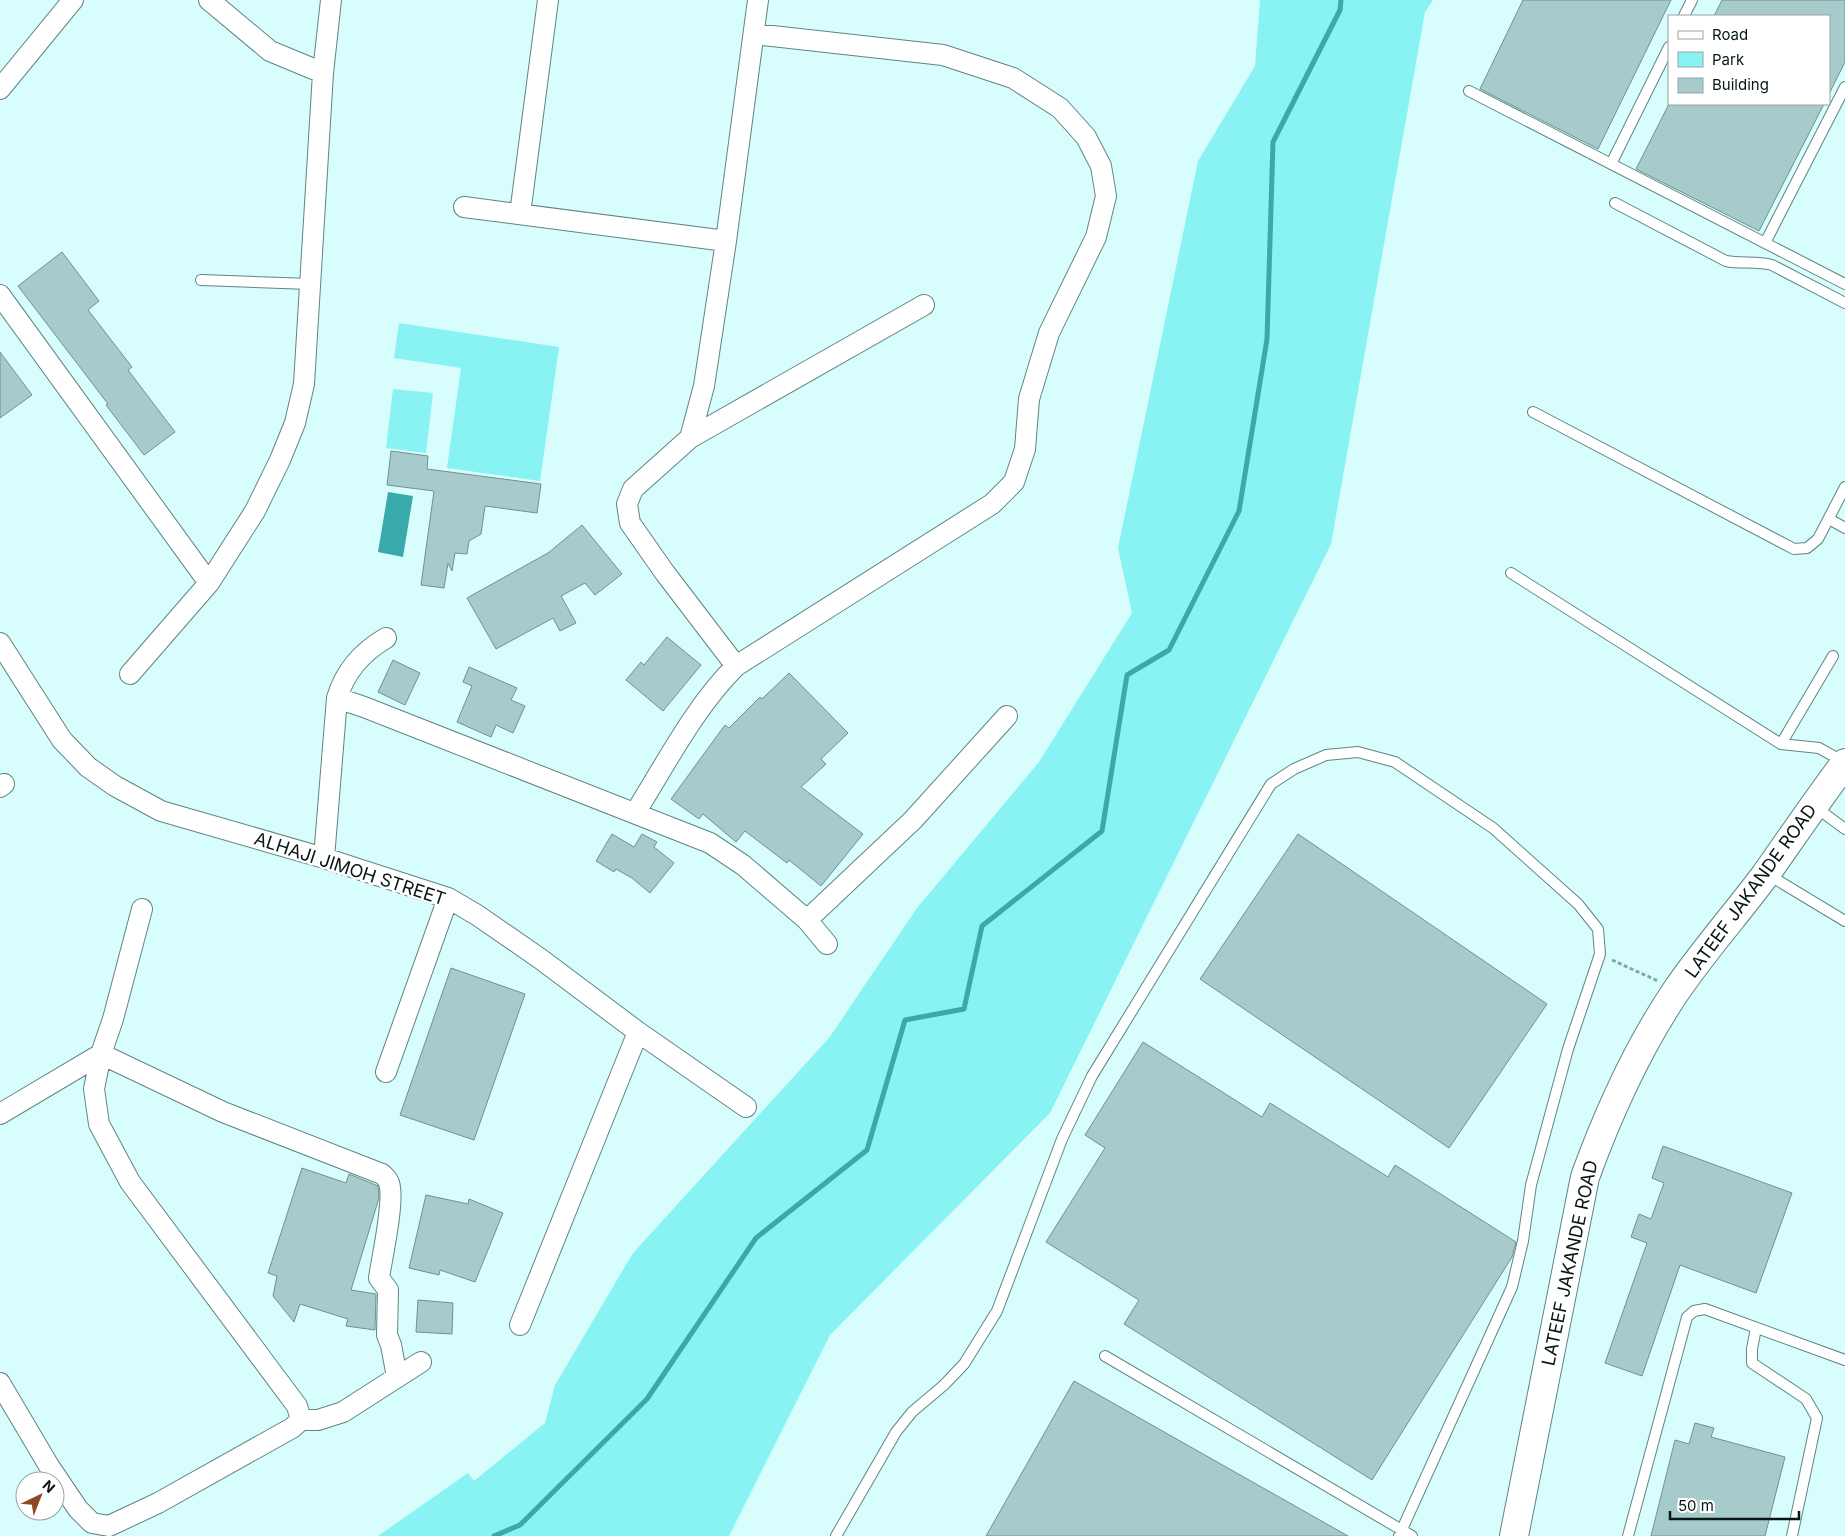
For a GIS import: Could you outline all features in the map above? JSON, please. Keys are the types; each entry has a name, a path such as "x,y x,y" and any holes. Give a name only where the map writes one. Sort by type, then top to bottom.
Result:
{"main road":[{"name":"LATEEF JAKANDE ROAD","path":"1514,1536 1585,1177 1604,1125 1641,1048 1677,990 1766,873 1845,763"}],"street":[{"path":"0,89 74,0"},
{"path":"209,0 270,51 323,73"},
{"path":"130,674 208,583 254,511 280,460 295,423 304,384 323,73 331,0"},
{"path":"520,214 548,0"},
{"path":"690,438 704,386 726,241 758,0"},
{"path":"636,813 677,745 719,683 736,666 992,504 1014,482 1025,449 1030,399 1049,333 1096,237 1106,196 1101,166 1086,138 1060,108 1013,78 943,55 754,34"},
{"path":"464,207 726,241"},
{"path":"0,295 208,583"},
{"path":"736,666 665,573 630,523 627,504 633,489 690,438 924,305"},
{"path":"324,858 337,698 342,681 357,661 372,647 386,638"},
{"name":"ALHAJI JIMOH STREET","path":"0,643 62,740 88,767 115,786 160,811 324,858 448,898 477,915 542,960 638,1032 746,1107"},
{"path":"337,698 364,706 710,843 743,865 808,920 827,944"},
{"path":"808,920 913,820 1007,716"},
{"path":"386,1072 448,898"},
{"path":"142,909 113,1019 101,1054 94,1089 99,1124 130,1182 297,1406 301,1420"},
{"path":"520,1325 638,1032"},
{"path":"0,1114 101,1054"},
{"path":"101,1054 223,1112 382,1174 388,1181 390,1189 389,1213 379,1278 388,1290 387,1335 391,1345 397,1378"},
{"path":"0,1383 49,1466 78,1509 92,1523 109,1526 166,1499 292,1428 301,1420 318,1420 343,1412 421,1362"}],"lane":[{"path":"1684,15 1692,0"},
{"path":"1611,164 1668,49"},
{"path":"1765,243 1845,87"},
{"path":"1469,91 1845,284"},
{"path":"1615,203 1726,260 1737,263 1760,262 1772,264 1845,303"},
{"path":"201,280 310,284"},
{"path":"1533,412 1794,549 1807,548 1818,539 1845,486"},
{"path":"1830,518 1845,528"},
{"path":"1511,573 1781,744 1819,748 1845,763"},
{"path":"1781,744 1833,656"},
{"path":"836,1536 896,1432 912,1412 944,1385 964,1364 997,1311 1062,1139 1092,1076 1271,784 1294,768 1326,755 1358,752 1395,762 1493,828 1578,904 1598,930 1600,954 1568,1050 1531,1185 1524,1241 1512,1287 1401,1533"},
{"path":"1813,806 1845,829"},
{"path":"1766,873 1845,921"},
{"path":"1628,1536 1687,1317 1694,1311 1705,1309 1845,1360"},
{"path":"1756,1328 1752,1349 1752,1363 1806,1399 1817,1418 1792,1536"},
{"path":"1105,1356 1401,1533 1412,1536"}],"path":[{"path":"1600,954 1677,990"}],"green space":[{"path":"1260,0 1433,0 1425,12 1331,544 1050,1113 830,1335 729,1536 378,1536 468,1473 474,1481 545,1423 555,1385 633,1253 829,1038 917,908 1039,762 1132,613 1118,548 1198,161 1255,66"},
{"path":"399,323 559,347 540,481 447,468 461,368 394,358"},
{"path":"393,389 433,393 426,453 386,448"}],"shaded area":[{"path":"388,492 413,496 403,557 378,552"}],"building":[{"path":"1523,0 1671,0 1598,149 1480,89"},
{"path":"1722,0 1845,0 1845,62 1830,92 1830,15 1714,15"},
{"path":"1668,105 1823,105 1759,231 1636,169"},
{"path":"62,252 99,301 88,310 132,367 128,370 175,432 144,455 106,405 108,404 18,286"},
{"path":"0,352 32,395 0,418"},
{"path":"391,451 428,456 427,469 541,484 537,513 485,506 481,534 469,541 467,554 455,553 452,571 448,563 444,588 421,585 434,491 387,485"},
{"path":"582,525 622,574 595,595 585,583 561,596 576,623 560,631 553,618 496,649 467,598 548,553"},
{"path":"667,637 701,665 663,711 626,680 641,662 644,665"},
{"path":"393,660 420,673 405,705 378,692"},
{"path":"469,667 517,688 511,700 525,706 513,733 496,725 491,737 457,722 472,686 463,682"},
{"path":"789,673 848,733 821,759 826,764 801,787 863,834 821,886 789,860 787,863 745,831 736,842 703,814 699,819 671,799 725,725 729,728 760,697 762,699"},
{"path":"612,834 634,847 642,834 657,842 654,847 674,863 650,893 632,878 616,869 614,872 596,861"},
{"path":"1298,834 1547,1004 1449,1148 1200,979"},
{"path":"451,968 525,994 474,1140 400,1115"},
{"path":"1143,1042 1262,1117 1270,1103 1388,1177 1395,1165 1516,1242 1512,1257 1372,1480 1124,1324 1139,1300 1046,1242 1105,1148 1085,1135"},
{"path":"1663,1146 1792,1193 1756,1293 1680,1265 1642,1376 1605,1363 1647,1243 1631,1237 1639,1214 1651,1219 1664,1183 1652,1178"},
{"path":"302,1168 346,1183 349,1174 378,1186 379,1198 351,1290 376,1294 375,1330 346,1326 348,1319 300,1304 294,1322 273,1296 277,1276 268,1273"},
{"path":"426,1195 468,1204 469,1199 503,1213 475,1282 440,1270 439,1275 409,1268"},
{"path":"418,1300 453,1303 452,1334 416,1332"},
{"path":"1074,1381 1348,1536 986,1536"},
{"path":"1695,1423 1714,1428 1711,1437 1785,1457 1765,1536 1651,1536 1675,1440 1689,1444"}],"waterway":[{"path":"494,1536 520,1525 647,1399 756,1238 867,1150 905,1020 964,1009 982,926 1102,831 1127,675 1169,650 1239,511 1267,339 1273,142 1340,10 1341,0"}]}
